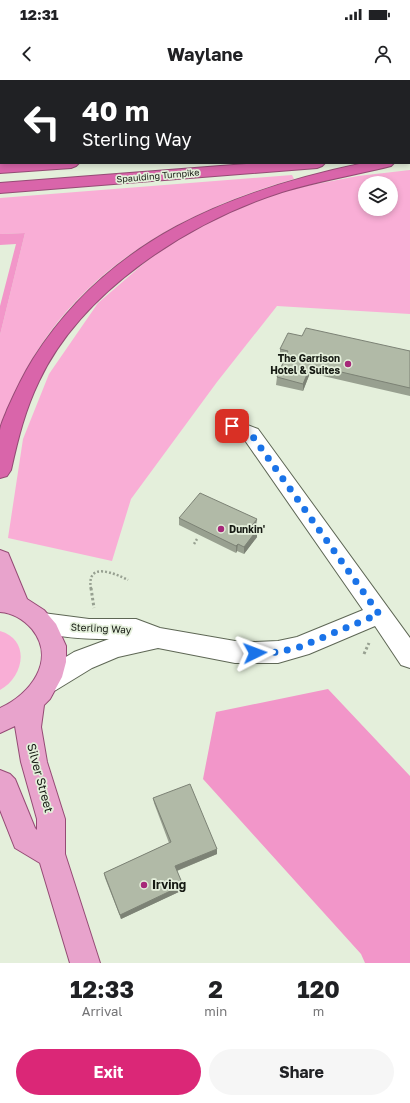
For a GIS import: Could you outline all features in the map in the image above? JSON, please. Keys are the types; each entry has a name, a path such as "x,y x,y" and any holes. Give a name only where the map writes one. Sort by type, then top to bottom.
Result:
{"highway":[{"path":"0,168 57,164"},
{"name":"Spaulding Turnpike","path":"0,188 304,164"},
{"path":"0,470 18,406 44,356 76,312 116,274 139,256 188,225 242,201 318,177 381,164"}],"main road":[{"path":"0,559 9,604 32,613 43,623 50,636 54,651 53,667 47,682 32,703 12,717 0,721"},
{"name":"Silver Street","path":"32,703 28,727 34,762 51,819 51,854 85,963"},
{"path":"0,784 5,788 25,838 51,854"}],"lane":[{"path":"232,426 251,434 410,657"},
{"name":"Sterling Way","path":"43,623 89,629 136,629 159,638 235,652 278,652 300,647 379,614"},
{"name":"Sterling Way","path":"47,682 82,660 116,647 159,638"}],"path":[{"path":"194,544 197,539"},
{"path":"91,614 94,607 90,585 92,576 101,571 107,571 128,580"},
{"path":"364,654 369,643"}],"shaded area":[{"path":"410,170 410,314 277,306 217,382 131,499 112,561 8,538 23,439 49,374 98,303 149,259 172,243 221,216 273,195 301,187 358,176"},
{"path":"292,175 294,179 245,195 197,215 153,239 112,268 76,301 44,340 19,384 0,434 0,335 25,233 0,234 0,198"},
{"path":"25,233 0,335 0,306 16,244 0,245 0,234"},
{"path":"0,631 10,636 16,642 20,650 21,659 19,668 14,677 0,690"},
{"path":"328,689 410,776 410,963 365,963 361,954 203,779 216,712"}],"building":[{"name":"The Garrison Hotel & Suites","path":"306,328 410,351 410,388 311,365 303,384 277,377 288,351 280,349 288,333 302,336"},
{"name":"Dunkin'","path":"200,493 257,519 251,527 257,530 244,547 238,544 236,546 179,518"},
{"path":"190,784 217,849 175,866 183,885 120,915 104,873 171,842 153,798"}],"place":[{"name":"The Garrison Hotel & Suites","path":"348,364"},
{"name":"Dunkin'","path":"221,529"},
{"name":"Irving","path":"144,885"}],"route":[{"path":"232,426 251,434 379,614 300,647 278,652 255,653"}]}
